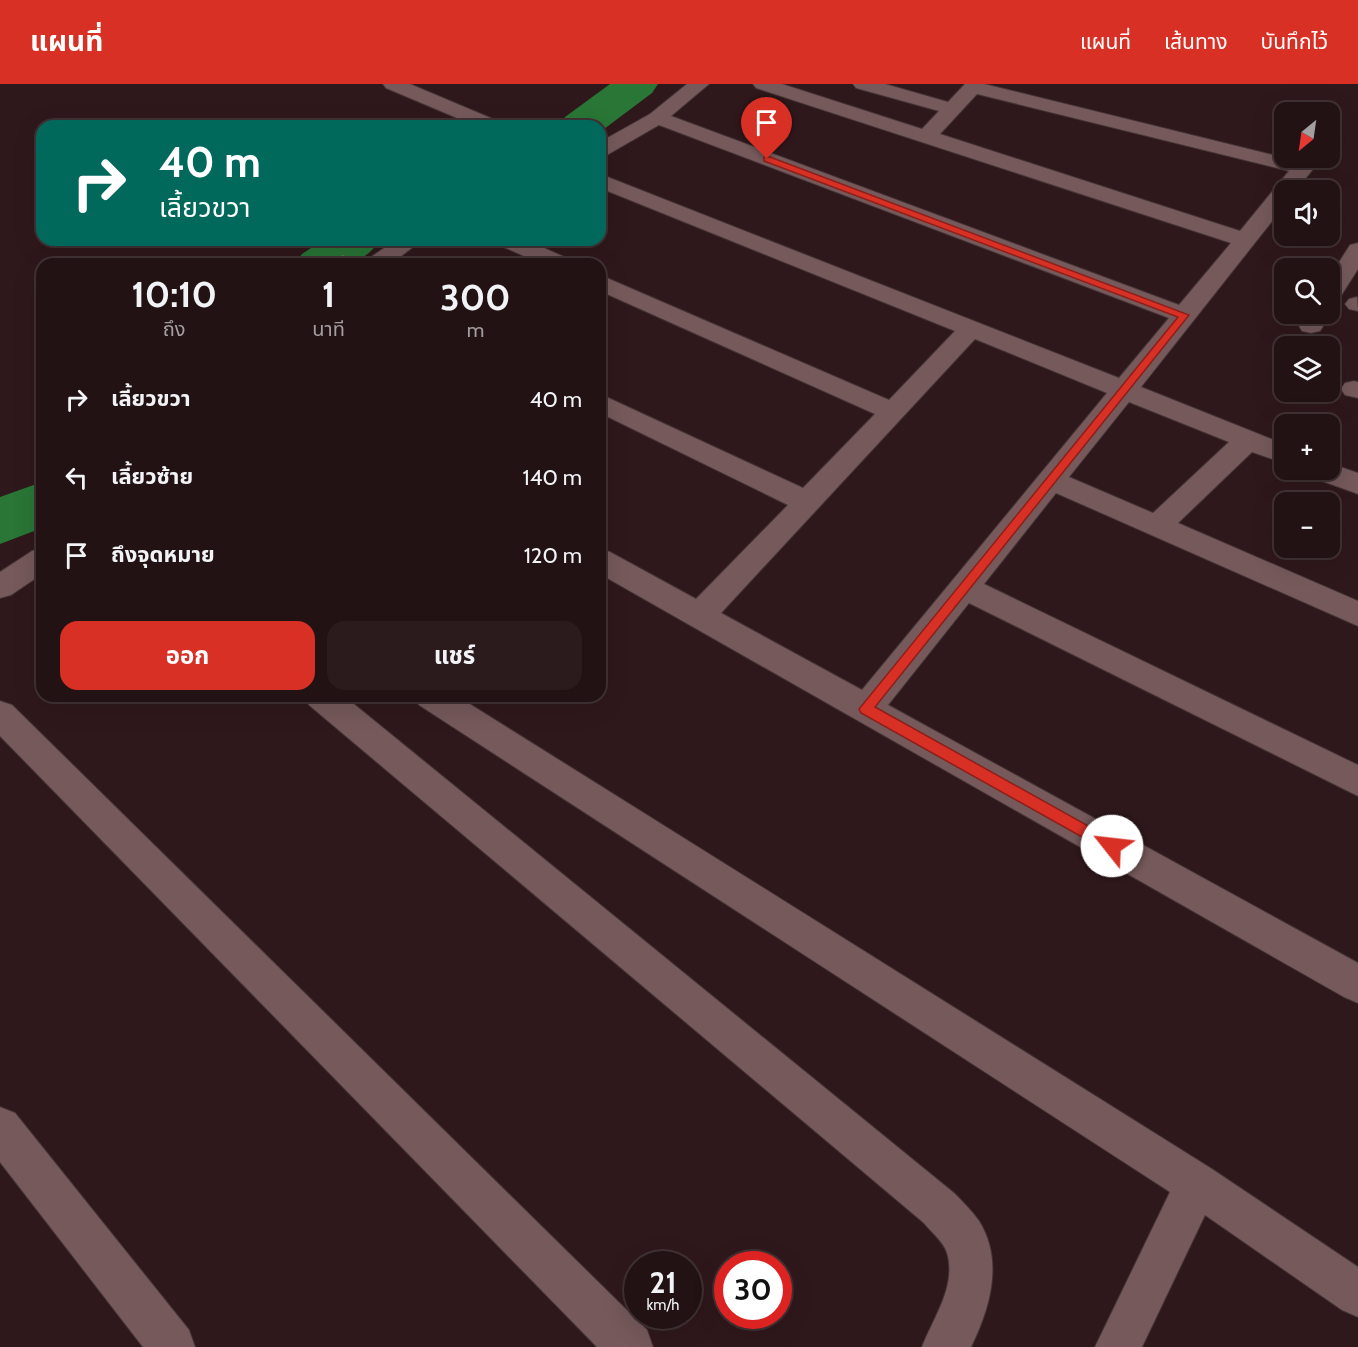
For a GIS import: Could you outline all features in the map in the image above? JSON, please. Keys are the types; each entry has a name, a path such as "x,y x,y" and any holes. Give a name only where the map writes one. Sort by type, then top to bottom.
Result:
{"street":[{"path":"393,84 479,120"},
{"path":"606,148 657,118 699,84"},
{"path":"763,84 1245,240"},
{"path":"863,84 953,109"},
{"path":"926,137 973,87 1304,168 1294,180"},
{"path":"657,118 1184,315"},
{"path":"606,182 1274,450"},
{"path":"866,709 1274,204"},
{"path":"385,258 402,246"},
{"path":"520,246 548,258"},
{"path":"1340,279 1358,250"},
{"path":"606,285 893,412"},
{"path":"699,616 971,329"},
{"path":"606,405 807,502"},
{"path":"1157,526 1248,440"},
{"path":"1340,477 1358,484"},
{"path":"1051,480 1358,614"},
{"path":"0,587 36,563"},
{"path":"606,563 1358,984"},
{"path":"964,587 1358,781"},
{"path":"328,702 939,1208 966,1241 972,1278 964,1308 945,1347"},
{"path":"440,702 1197,1184 1358,1294"},
{"path":"0,715 630,1347"},
{"path":"0,1128 172,1347"},
{"path":"1118,1347 1197,1184"}],"waterway":[{"path":"588,120 637,84"},
{"path":"328,258 347,246"},
{"path":"0,522 36,506"}],"route":[{"path":"767,159 1184,315 866,709 1112,846"}]}
